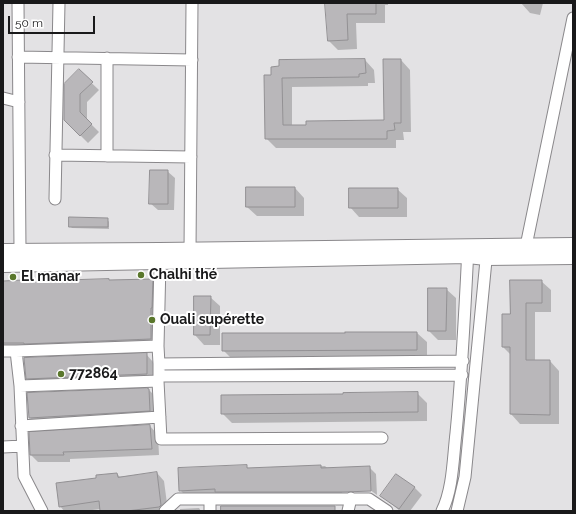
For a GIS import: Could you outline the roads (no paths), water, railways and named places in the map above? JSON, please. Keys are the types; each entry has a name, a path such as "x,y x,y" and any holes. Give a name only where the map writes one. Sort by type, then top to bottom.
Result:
{"main road":[{"path":"526,252 573,245"},
{"path":"3,251 468,251 526,252 573,257"},
{"path":"3,265 160,262 468,251"}],"street":[{"path":"18,3 20,250"},
{"path":"55,199 58,3"},
{"path":"190,250 192,3"},
{"path":"526,252 573,18"},
{"path":"18,57 192,60"},
{"path":"107,58 107,156"},
{"path":"3,98 19,102"},
{"path":"55,155 191,157"},
{"path":"442,511 452,473 462,375 468,251"},
{"path":"457,511 465,477 487,252"},
{"path":"160,262 158,378 161,439 382,438"},
{"path":"3,351 158,346"},
{"path":"16,351 20,386 24,476 42,511"},
{"path":"159,364 462,361"},
{"path":"20,386 158,378 462,375"},
{"path":"21,426 160,417"},
{"path":"3,447 22,446"},
{"path":"348,511 351,498"},
{"path":"160,511 165,511 178,499 351,498 369,499 387,511"},
{"path":"210,499 210,511"}],"place":[{"name":"Chalhi thé","path":"141,275"},
{"name":"El manar","path":"13,277"},
{"name":"Ouali supérette","path":"152,320"},
{"name":"772864","path":"61,374"}]}
